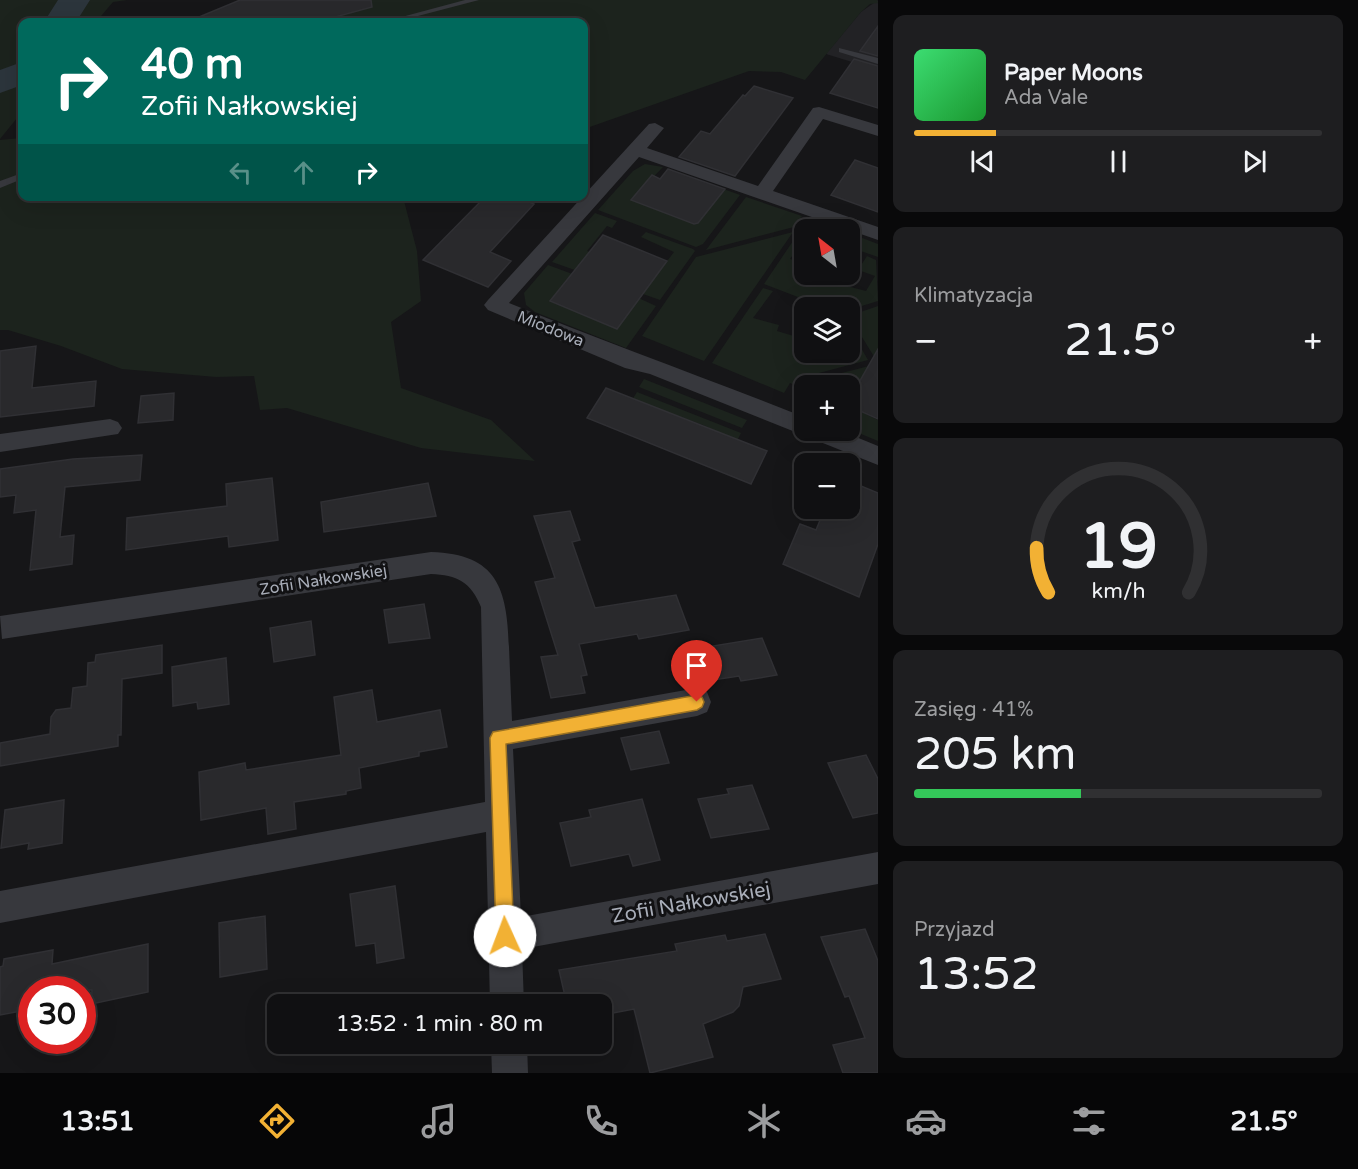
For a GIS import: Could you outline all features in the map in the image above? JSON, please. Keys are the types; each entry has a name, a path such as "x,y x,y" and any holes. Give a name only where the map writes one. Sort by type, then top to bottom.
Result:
{"street":[{"path":"762,194 819,112 878,131"},
{"name":"Miodowa","path":"656,128 495,305 633,362 655,367 794,423"},
{"path":"636,150 878,234"},
{"path":"0,443 110,428"},
{"path":"840,441 878,456"},
{"name":"Zofii Nałkowskiej","path":"1,628 431,563 455,563 475,574 488,589 494,608 507,994"},
{"path":"498,738 697,702"},
{"path":"0,907 501,814"},
{"name":"Zofii Nałkowskiej","path":"505,936 878,868"},
{"path":"509,1054 510,1073"}],"lane":[{"path":"403,18 475,0"},
{"path":"842,50 878,61"},
{"path":"0,185 18,178"}],"shaded area":[{"path":"0,0 127,0 113,2 99,18 18,18 18,117 0,139"},
{"path":"361,0 877,0 878,3 870,4 861,12 805,80 781,72 749,71 588,128 588,18 326,18"},
{"path":"878,0 878,70 826,54 861,12"},
{"path":"18,138 18,201 404,201 417,251 421,301 391,322 401,388 491,420 535,461 421,448 287,408 260,410 254,376 216,377 122,369 61,346 8,330 0,330 0,140"},
{"path":"645,164 663,167 633,198 654,206 693,178 740,195 703,244 696,247 598,210 633,171"},
{"path":"746,197 802,216 800,219 794,219 794,227 706,250"},
{"path":"595,213 617,221 612,228 607,226 587,251 655,277 674,252 641,237 646,232 695,251 660,300 552,262"},
{"path":"793,232 704,361 642,336 696,257"},
{"path":"860,237 878,244 878,257 860,251"},
{"path":"794,239 794,253 790,259 794,260 794,285 843,285 866,291 875,276 860,271 867,256 876,260 878,301 860,307 860,297 798,297 764,284"},
{"path":"548,265 586,279 582,285 567,279 550,301 634,296 656,306 626,348 535,312 526,305 524,293"},
{"path":"763,288 773,291 753,318 779,325 777,331 794,336 794,363 857,363 818,375 794,375 794,384 790,383 784,393 712,363"},
{"path":"878,306 878,363 860,334 860,312"},
{"path":"860,346 868,360 860,362"},
{"path":"873,365 860,384 860,375 834,375"},
{"path":"644,379 747,420 742,428 639,387"},
{"path":"637,392 741,433 737,441 703,425 632,400"},
{"path":"860,411 878,420 878,441 860,434"}],"building":[{"path":"240,0 371,0 372,7 332,18 197,18"},
{"path":"878,26 878,56 860,51"},
{"path":"854,59 878,66 878,108 830,93"},
{"path":"754,86 793,98 735,176 679,157 701,131 710,134 743,95 745,96"},
{"path":"855,160 878,168 878,212 831,195"},
{"path":"668,169 725,189 698,223 694,224 631,200 652,175 660,179"},
{"path":"481,201 527,201 534,204 490,252 511,261 488,287 423,260"},
{"path":"603,235 667,261 617,329 550,301"},
{"path":"36,346 32,388 96,381 94,406 0,417 0,351"},
{"path":"878,349 878,419 860,411 860,381"},
{"path":"606,388 767,451 751,484 587,418"},
{"path":"174,393 173,420 138,423 141,396"},
{"path":"142,455 140,480 65,487 60,537 74,535 72,564 30,570 36,510 14,513 16,495 0,497 0,469 73,459"},
{"path":"272,478 278,540 229,547 228,536 126,550 127,518 227,506 226,484"},
{"path":"428,483 436,516 324,532 321,502"},
{"path":"860,486 878,493 878,544 859,597 783,564 800,524 816,530 820,519 860,519"},
{"path":"570,511 580,540 572,542 595,608 676,595 689,630 639,639 637,634 579,644 587,675 581,676 585,693 551,698 541,657 558,655 535,582 555,578 534,516"},
{"path":"424,604 430,638 389,643 384,610"},
{"path":"311,621 315,655 274,662 270,628"},
{"path":"762,638 777,675 741,681 739,676 687,684 676,652"},
{"path":"162,645 162,673 122,679 121,735 118,735 118,746 0,766 0,743 50,734 51,717 56,710 71,708 73,688 87,686 88,663 95,662 96,655"},
{"path":"226,658 229,704 198,709 197,702 173,706 172,667"},
{"path":"372,690 377,722 440,710 447,747 419,752 419,756 359,768 361,788 346,791 346,794 294,802 296,829 268,834 266,808 201,820 199,772 245,763 246,770 341,755 334,697"},
{"path":"659,731 669,763 631,770 621,738"},
{"path":"866,755 878,779 878,813 853,818 828,763"},
{"path":"752,785 769,829 711,838 698,799 729,794 727,789"},
{"path":"642,799 660,860 633,866 629,854 571,866 560,823 591,817 589,810"},
{"path":"64,800 62,843 28,849 29,843 1,848 5,810"},
{"path":"395,886 404,958 377,963 375,943 356,946 350,894"},
{"path":"265,916 267,969 220,977 219,923"},
{"path":"865,929 878,961 878,1073 843,1073 833,1045 865,1038 849,996 845,997 821,937"},
{"path":"765,934 781,979 743,987 739,1006 733,1012 703,1024 713,1057 650,1073 634,1009 612,1013 612,994 564,994 559,970 677,951 675,944 725,935 727,941"},
{"path":"148,944 148,992 96,1003 96,976 18,976 18,1012 0,1015 0,967 3,966 4,959 53,950 52,964"}],"waterway":[{"path":"63,18 74,0"},
{"path":"0,83 18,74"}],"route":[{"path":"505,936 498,738 697,702"}]}
